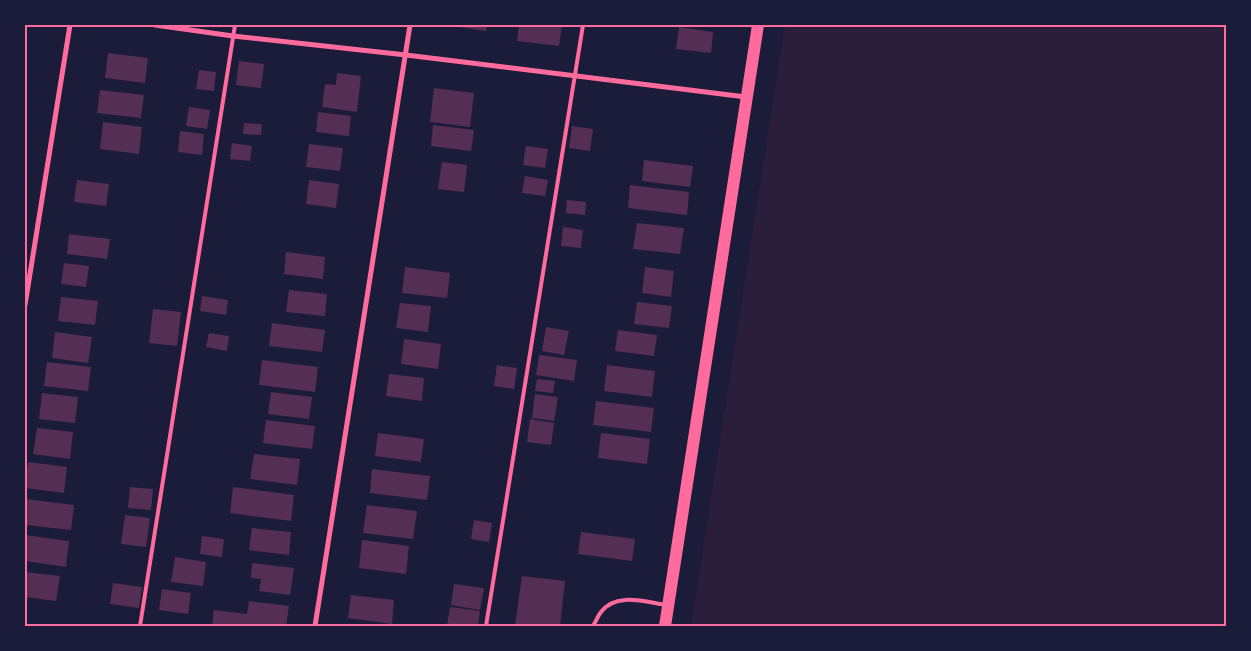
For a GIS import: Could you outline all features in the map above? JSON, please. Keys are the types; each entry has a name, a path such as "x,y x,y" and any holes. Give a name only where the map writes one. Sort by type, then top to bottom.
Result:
{"main road":[{"path":"665,626 758,25"}],"street":[{"path":"25,305 70,25"},
{"path":"155,25 233,36 406,55 747,97"},
{"path":"315,626 410,25"}],"lane":[{"path":"140,626 235,25"},
{"path":"486,626 583,25"},
{"path":"593,626 601,611 612,601 627,600 668,606"}],"shaded area":[{"path":"785,25 1226,25 1226,626 691,626"}],"building":[{"path":"445,25 487,25 486,31"},
{"path":"519,25 562,25 559,46 517,41"},
{"path":"679,27 713,32 711,53 676,49"},
{"path":"108,53 148,58 145,83 105,78"},
{"path":"239,61 264,64 261,88 236,85"},
{"path":"199,70 216,72 214,91 196,89"},
{"path":"337,73 361,76 357,112 322,107 325,84 336,85"},
{"path":"434,88 474,93 470,127 430,122"},
{"path":"100,90 144,95 141,118 97,113"},
{"path":"189,107 210,110 207,129 186,126"},
{"path":"318,112 351,116 349,136 316,132"},
{"path":"103,122 142,127 139,154 100,149"},
{"path":"244,123 262,124 261,135 243,134"},
{"path":"433,125 474,130 471,151 431,146"},
{"path":"572,126 593,129 590,151 569,148"},
{"path":"180,131 204,134 202,155 178,152"},
{"path":"232,143 252,146 250,161 230,159"},
{"path":"309,144 343,148 340,171 306,167"},
{"path":"526,146 548,149 545,168 523,165"},
{"path":"644,160 693,166 690,187 642,181"},
{"path":"442,162 467,165 464,192 438,189"},
{"path":"525,176 548,180 545,196 522,193"},
{"path":"77,180 109,184 106,206 74,202"},
{"path":"309,180 339,184 336,208 306,204"},
{"path":"630,185 689,192 687,215 628,208"},
{"path":"567,200 586,202 585,215 566,213"},
{"path":"637,223 684,228 680,254 633,249"},
{"path":"563,227 583,230 581,248 561,246"},
{"path":"69,234 110,239 107,259 67,254"},
{"path":"286,252 325,257 323,279 284,274"},
{"path":"64,263 89,266 86,287 61,284"},
{"path":"405,267 450,273 447,298 402,293"},
{"path":"645,267 674,271 671,297 642,293"},
{"path":"289,290 327,294 325,316 286,312"},
{"path":"202,296 228,300 226,315 200,311"},
{"path":"61,297 98,301 95,325 58,321"},
{"path":"637,302 672,306 669,328 634,324"},
{"path":"400,303 431,306 428,332 396,328"},
{"path":"153,309 181,312 177,346 149,343"},
{"path":"272,323 325,330 322,352 269,346"},
{"path":"546,327 569,331 564,355 542,351"},
{"path":"618,330 657,335 654,356 615,351"},
{"path":"55,332 92,337 88,363 52,358"},
{"path":"209,333 229,336 227,351 206,347"},
{"path":"404,339 441,344 438,369 401,364"},
{"path":"539,355 577,360 574,381 536,375"},
{"path":"262,360 318,367 315,392 259,385"},
{"path":"47,362 91,367 88,391 44,386"},
{"path":"497,365 517,368 514,389 494,386"},
{"path":"607,365 655,371 652,397 604,391"},
{"path":"389,374 424,378 422,401 386,396"},
{"path":"537,379 555,381 553,393 535,391"},
{"path":"271,392 312,397 309,419 268,414"},
{"path":"42,393 78,397 75,423 39,419"},
{"path":"535,394 558,397 554,421 532,418"},
{"path":"596,401 654,408 651,432 593,425"},
{"path":"530,419 554,423 551,445 527,442"},
{"path":"266,420 315,426 312,449 263,443"},
{"path":"37,428 73,432 70,459 33,454"},
{"path":"378,433 424,439 421,462 375,456"},
{"path":"601,433 650,439 647,464 598,458"},
{"path":"254,454 300,459 297,485 250,479"},
{"path":"28,462 67,467 64,493 25,488"},
{"path":"372,469 430,476 427,500 370,493"},
{"path":"130,487 153,489 151,510 128,508"},
{"path":"233,487 294,495 291,521 230,513"},
{"path":"25,499 74,505 71,530 25,525"},
{"path":"367,505 417,511 413,539 363,533"},
{"path":"125,515 150,518 146,547 121,544"},
{"path":"474,520 492,523 489,542 471,539"},
{"path":"252,528 291,532 289,555 249,550"},
{"path":"581,532 635,539 632,561 578,554"},
{"path":"25,535 69,541 66,567 25,561"},
{"path":"202,536 224,539 222,557 200,554"},
{"path":"362,540 409,546 406,574 359,568"},
{"path":"175,557 206,562 203,586 171,582"},
{"path":"252,563 294,568 290,595 259,591 261,579 251,578"},
{"path":"25,572 60,576 56,601 25,597"},
{"path":"522,576 565,581 560,626 515,626"},
{"path":"113,583 142,587 139,608 110,604"},
{"path":"454,584 484,588 480,610 451,605"},
{"path":"162,589 191,593 188,614 159,610"},
{"path":"351,595 394,600 392,624 348,618"},
{"path":"249,601 289,606 286,626 212,626 214,610 247,614"},
{"path":"450,607 480,611 478,626 447,626"}]}
